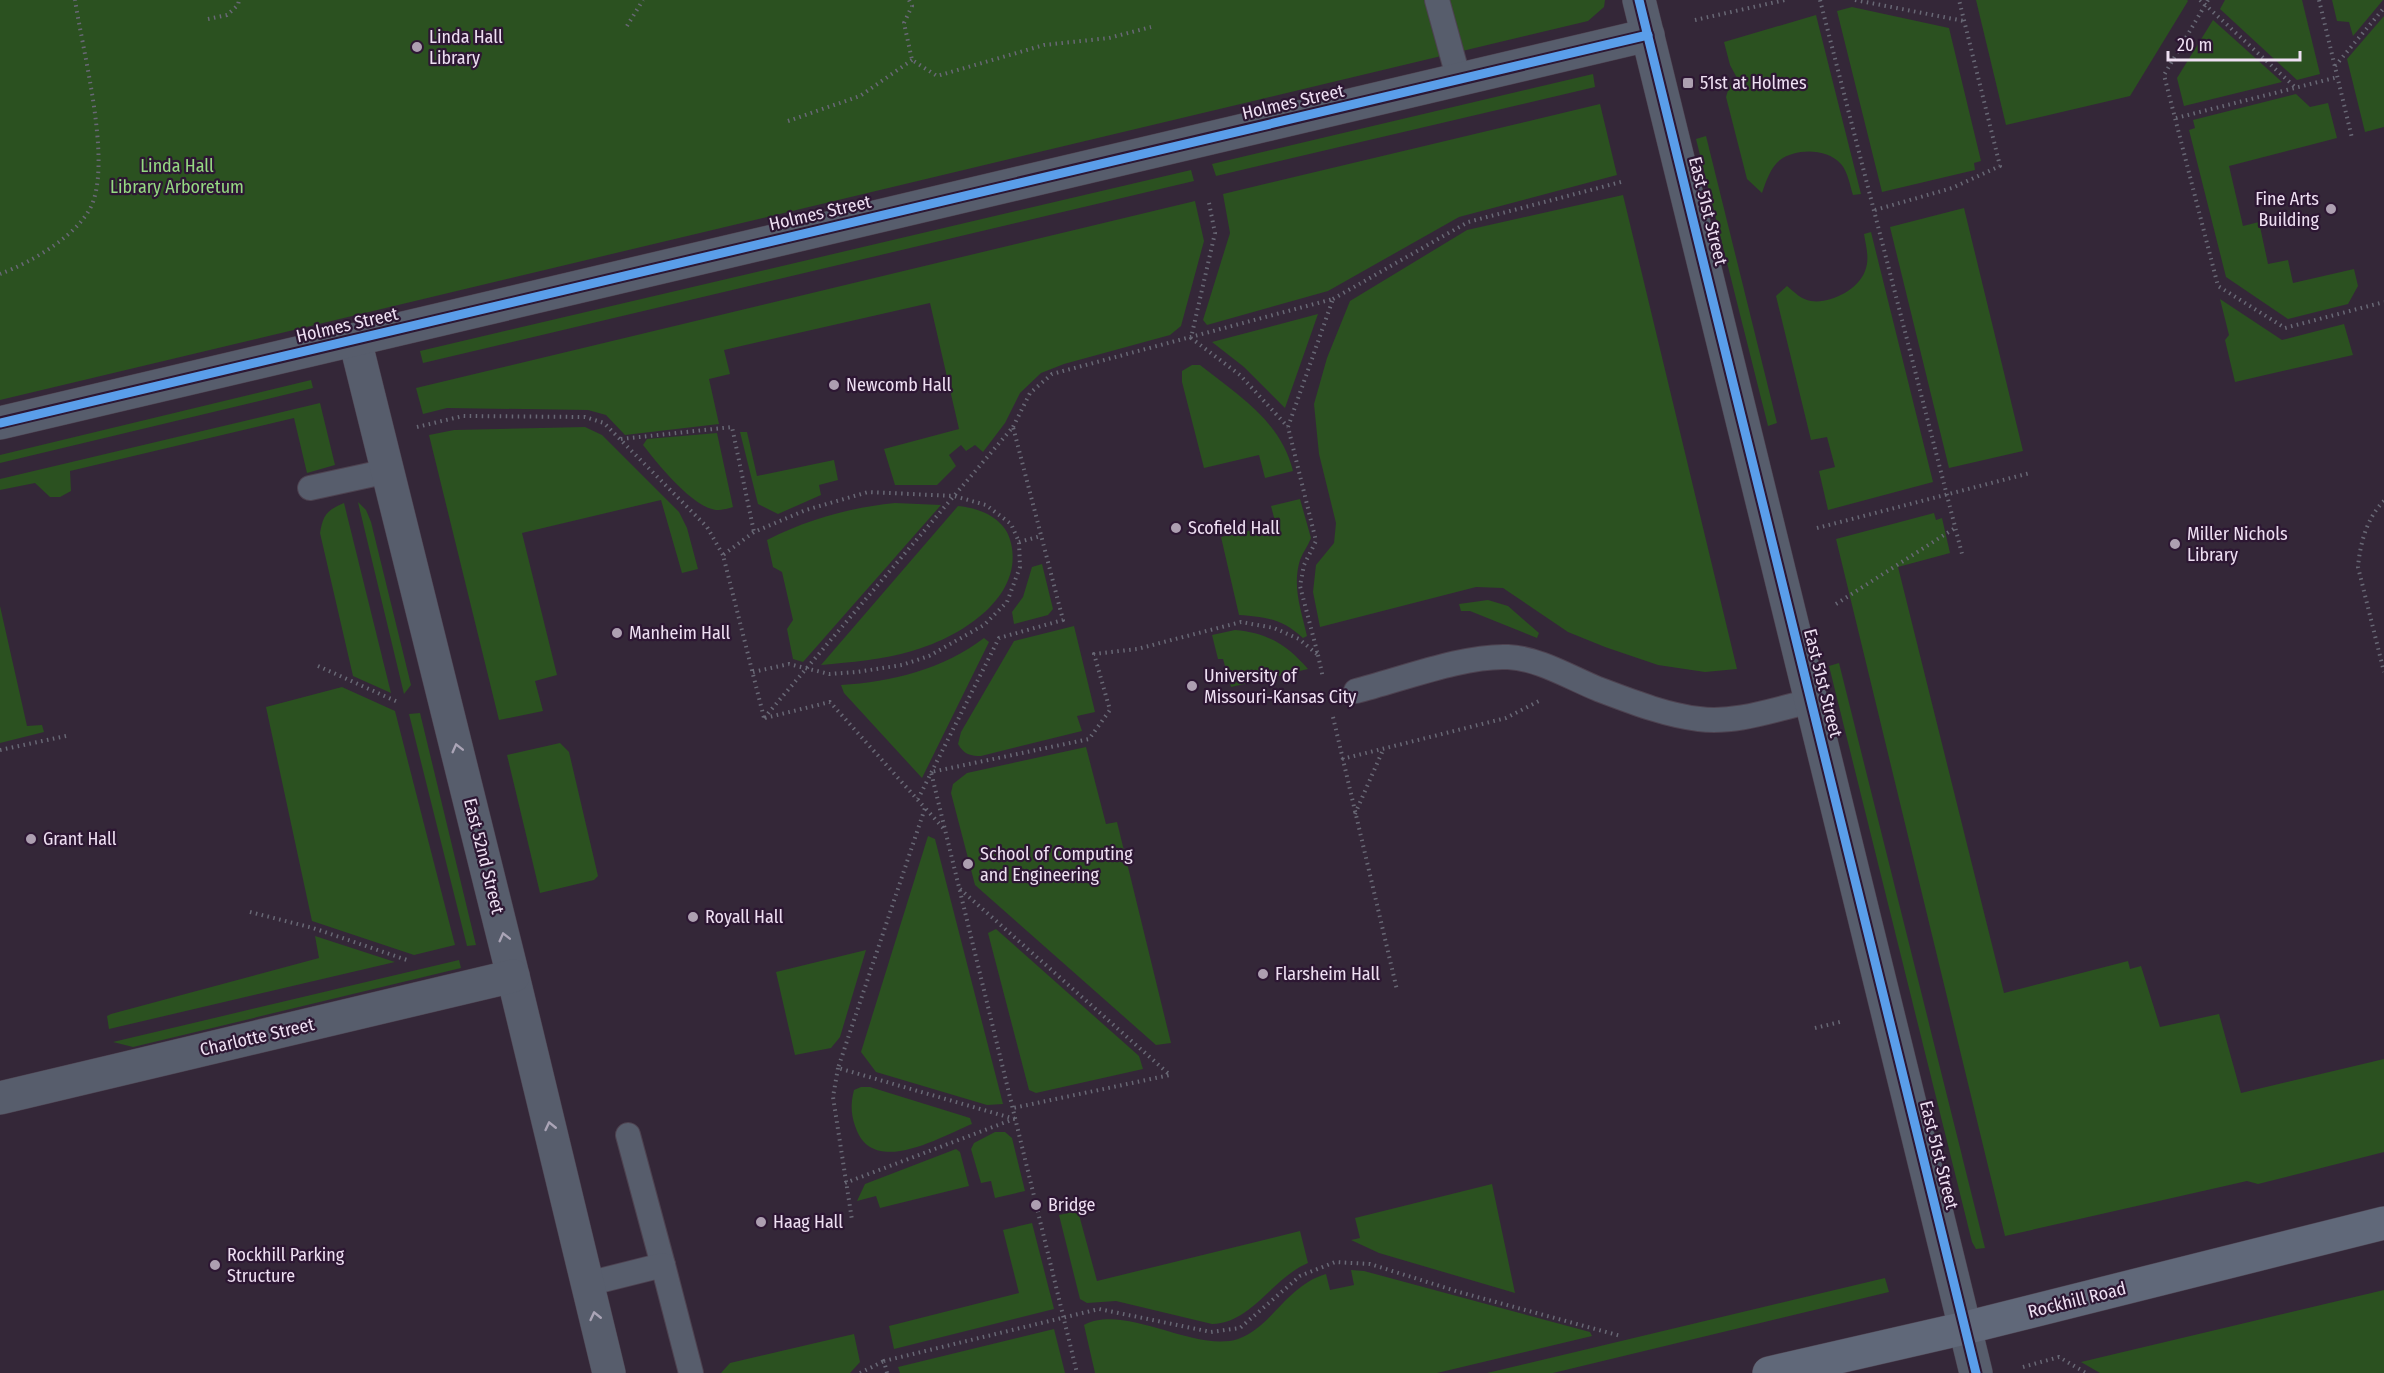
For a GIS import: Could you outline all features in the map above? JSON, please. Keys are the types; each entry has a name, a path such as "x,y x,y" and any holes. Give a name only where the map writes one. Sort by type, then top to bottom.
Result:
{"main road":[{"name":"Rockhill Road","path":"1768,1373 1965,1328 2384,1223"}],"street":[{"name":"East 51st Street","path":"1639,0 1976,1373"},
{"name":"Holmes Street","path":"0,423 1648,35"},
{"name":"East 52nd Street","path":"355,340 609,1373"},
{"name":"Charlotte Street","path":"0,1098 513,976"}],"lane":[{"path":"1437,0 1459,80"},
{"path":"310,488 388,471"},
{"path":"1356,691 1476,659 1509,657 1568,674 1597,688 1664,712 1700,720 1740,717 1811,701"},
{"path":"628,1135 691,1373"},
{"path":"587,1284 663,1265"}],"path":[{"path":"0,274 42,254 63,238 78,225 94,200 97,149 93,105 75,0"},
{"path":"208,19 227,15 238,5 239,0"},
{"path":"627,26 643,0"},
{"path":"909,0 912,6 904,23 912,60 937,76 1044,45 1109,38 1151,27"},
{"path":"1695,20 1785,0"},
{"path":"1820,0 1962,554"},
{"path":"1855,0 1964,21"},
{"path":"1875,210 1952,188 2000,166 1959,0"},
{"path":"2200,0 2296,88"},
{"path":"2208,0 2164,75 2218,286 2285,328 2384,302"},
{"path":"2319,0 2352,138"},
{"path":"2335,66 2384,8"},
{"path":"788,121 860,96 912,60"},
{"path":"2176,118 2338,77"},
{"path":"765,718 1013,427 1030,393 1052,374 1333,299 1468,222 1621,182"},
{"path":"1191,338 1215,233 1209,203"},
{"path":"1288,427 1333,299"},
{"path":"1191,338 1240,375 1288,427 1316,541 1304,566 1300,586 1326,690"},
{"path":"415,428 463,416 585,417 604,423 708,527 723,555 765,718"},
{"path":"621,439 732,427 754,532"},
{"path":"918,799 999,638 1064,620 1013,427"},
{"path":"1817,528 2030,473"},
{"path":"723,555 754,532 806,510 868,492 954,496 986,505 1011,524 1019,542 1020,567 1007,602 984,625 929,656 902,665 829,674 789,664 753,672"},
{"path":"2384,501 2372,516 2366,530 2359,551 2358,567 2384,672"},
{"path":"1836,604 1955,528"},
{"path":"1019,542 1041,536"},
{"path":"931,772 1089,739 1110,710 1094,654 1137,649 1241,622 1274,628 1299,639 1318,655"},
{"path":"318,666 400,702"},
{"path":"1342,759 1506,718 1544,699"},
{"path":"765,718 830,702 945,831"},
{"path":"1331,713 1397,990"},
{"path":"0,750 66,735"},
{"path":"1355,814 1383,749"},
{"path":"931,772 1077,1373"},
{"path":"852,1220 833,1096 838,1068 925,808"},
{"path":"959,888 1170,1075 1013,1108"},
{"path":"250,912 313,928 414,962"},
{"path":"1815,1028 1840,1022"},
{"path":"838,1068 1015,1119"},
{"path":"845,1183 1015,1119"},
{"path":"860,1373 884,1361 1099,1309 1211,1332 1240,1328 1300,1276 1335,1262 1370,1264 1459,1292 1621,1336"},
{"path":"2022,1366 2059,1357 2086,1373"},
{"path":"884,1361 887,1373"}],"green space":[{"name":"Linda Hall Library Arboretum","path":"0,0 1605,0 1604,7 1588,21 0,400"},
{"path":"1976,0 2188,1 2130,96 2006,125"},
{"path":"2225,0 2302,0 2320,74 2297,80 2220,9"},
{"path":"2332,0 2383,0 2353,36 2349,22 2337,21"},
{"path":"1852,7 1949,28 1981,161 1974,163 1975,170 1882,192 1837,11"},
{"path":"1816,15 1861,194 1853,195 1841,164 1828,155 1811,151 1794,153 1780,160 1771,171 1762,193 1747,179 1726,97 1729,87 1737,78 1730,65 1724,42"},
{"path":"2384,16 2384,127 2365,132 2347,59"},
{"path":"2213,20 2282,82 2184,106 2177,78"},
{"path":"1593,74 1595,87 1216,176 1212,164"},
{"path":"2296,94 2310,107 2328,103 2337,138 2229,166 2243,226 2259,222 2268,264 2288,260 2293,283 2354,269 2358,286 2348,304 2288,319 2226,277 2189,130 2195,128 2193,120"},
{"path":"1600,104 1617,175 1459,217 1328,291 1207,325 1203,320 1230,233 1223,194"},
{"path":"1706,136 1777,423 1768,426 1696,139"},
{"path":"1191,170 1194,181 423,363 420,351"},
{"path":"1623,195 1737,669 1705,672 1658,665 1605,647 1568,632 1503,588 1476,587 1320,627 1313,592 1316,565 1334,543 1336,523 1319,454 1314,404 1327,358 1350,301 1467,230"},
{"path":"1195,201 1204,241 1181,326 1170,335 1064,364 1041,373 1020,393 1005,423 983,452 975,445 966,451 961,445 949,455 956,466 937,485 895,485 884,449 959,429 930,303 724,350 730,374 709,379 719,424 625,435 606,415 588,410 447,408 423,414 416,388"},
{"path":"1964,208 2023,451 1949,468 1890,227"},
{"path":"1871,232 1933,482 1828,510 1819,471 1835,467 1827,437 1811,440 1776,296 1787,286 1801,297 1811,301 1835,298 1850,290 1865,271 1867,248 1864,234"},
{"path":"2220,299 2282,340 2344,324 2353,355 2235,382 2225,340 2229,335"},
{"path":"1318,314 1285,408 1244,367 1212,342"},
{"path":"1192,365 1200,365 1257,411 1279,438 1293,471 1265,478 1259,455 1204,468 1182,382 1182,371"},
{"path":"311,380 313,388 0,463 0,455"},
{"path":"320,403 335,465 307,473 294,418 70,471 71,491 60,497 50,497 35,483 0,490 0,479"},
{"path":"585,427 602,435 679,512 687,528 698,569 682,573 661,500 522,533 557,675 535,681 543,711 499,720 429,435 454,430"},
{"path":"740,432 747,432 757,476 834,460 838,480 819,485 821,495 778,514 758,504"},
{"path":"717,433 733,507 719,510 709,508 688,495 643,445 647,439"},
{"path":"1300,499 1311,538 1300,560 1297,579 1298,598 1307,636 1303,638 1274,620 1239,615 1221,537 1276,525 1271,506"},
{"path":"358,502 366,510 371,522 411,685 404,694"},
{"path":"344,503 391,693 353,676 320,533 327,514"},
{"path":"895,503 941,505 803,662 793,659 787,629 793,620 782,572 773,567 767,540 798,526 829,516"},
{"path":"958,506 975,509 991,516 1004,527 1008,535 1011,543 1012,563 1007,582 998,598 967,626 930,645 890,657 821,665"},
{"path":"1934,513 1936,520 1942,518 1950,553 1898,567 2004,993 2128,961 2130,969 2141,966 2160,1027 2219,1014 2241,1093 2384,1059 2384,1152 2258,1184 2247,1181 2005,1236 1836,539"},
{"path":"1042,564 1053,609 1048,615 1014,624 1012,612 1023,597 1032,567"},
{"path":"1488,600 1508,606 1539,633 1537,638 1470,611 1461,611 1459,604"},
{"path":"0,606 27,726 42,725 44,732 0,743"},
{"path":"1074,626 1095,712 1077,716 1082,731 981,756 970,755 962,750 958,744 961,732 1014,641"},
{"path":"1235,630 1267,637 1292,653 1308,669 1231,687 1223,659 1218,659 1212,635"},
{"path":"984,638 989,642 922,778 844,693 841,685 879,681 916,672 952,658"},
{"path":"1839,663 1985,1248 1976,1249 1972,1242 1829,666"},
{"path":"342,687 395,711 455,945 414,955 312,921 266,707"},
{"path":"420,713 476,945 467,946 409,714"},
{"path":"560,743 569,752 598,876 594,880 540,893 507,755"},
{"path":"1086,747 1106,824 1117,822 1171,1043 1156,1045 975,885 951,793 953,784 967,773"},
{"path":"928,836 935,839 1003,1104 987,1105 876,1072 861,1052"},
{"path":"996,929 1139,1056 1143,1069 1036,1093 1029,1090 988,933"},
{"path":"315,936 395,962 109,1029 107,1016 111,1014 319,958"},
{"path":"866,950 840,1037 831,1048 795,1055 776,972"},
{"path":"459,960 461,968 133,1047 113,1042"},
{"path":"870,1087 970,1118 972,1124 910,1149 894,1152 879,1151 866,1144 853,1121 854,1090"},
{"path":"995,1132 1005,1132 1012,1138 1025,1191 995,1198 991,1181 981,1183 971,1149 974,1143"},
{"path":"956,1149 960,1152 969,1186 880,1208 876,1196 857,1201 865,1184"},
{"path":"1492,1184 1515,1293 1379,1253 1351,1240 1360,1238 1355,1218"},
{"path":"1078,1211 1097,1281 1300,1231 1308,1263 1283,1279 1239,1316 1226,1322 1212,1324 1116,1301 1087,1303 1080,1299 1059,1215"},
{"path":"1032,1223 1054,1309 894,1349 889,1326 1019,1293 1003,1230"},
{"path":"1351,1270 1364,1271 1590,1332 1592,1336 1437,1373 1095,1373 1084,1325 1101,1320 1119,1320 1202,1340 1221,1342 1238,1339 1260,1326 1300,1287 1312,1280 1326,1274 1330,1290 1354,1285"},
{"path":"1885,1278 1889,1292 1553,1373 1487,1373"},
{"path":"2384,1290 2384,1373 2100,1373 2081,1362"},
{"path":"1054,1329 1065,1373 900,1373 898,1367"},
{"path":"854,1334 860,1362 850,1373 721,1373 730,1363"}],"cycle path":[{"path":"1639,0 1976,1373"},
{"path":"0,423 1648,35"}],"place":[{"name":"Linda Hall Library","path":"417,47"},
{"name":"51st at Holmes","path":"1688,83"},
{"name":"Fine Arts Building","path":"2331,209"},
{"name":"Newcomb Hall","path":"834,385"},
{"name":"Scofield Hall","path":"1176,528"},
{"name":"Miller Nichols Library","path":"2175,544"},
{"name":"Manheim Hall","path":"617,633"},
{"name":"University of Missouri-Kansas City","path":"1192,686"},
{"name":"Grant Hall","path":"31,839"},
{"name":"School of Computing and Engineering","path":"968,864"},
{"name":"Royall Hall","path":"693,917"},
{"name":"Flarsheim Hall","path":"1263,974"},
{"name":"Bridge","path":"1036,1205"},
{"name":"Haag Hall","path":"761,1222"},
{"name":"Rockhill Parking Structure","path":"215,1265"}]}
